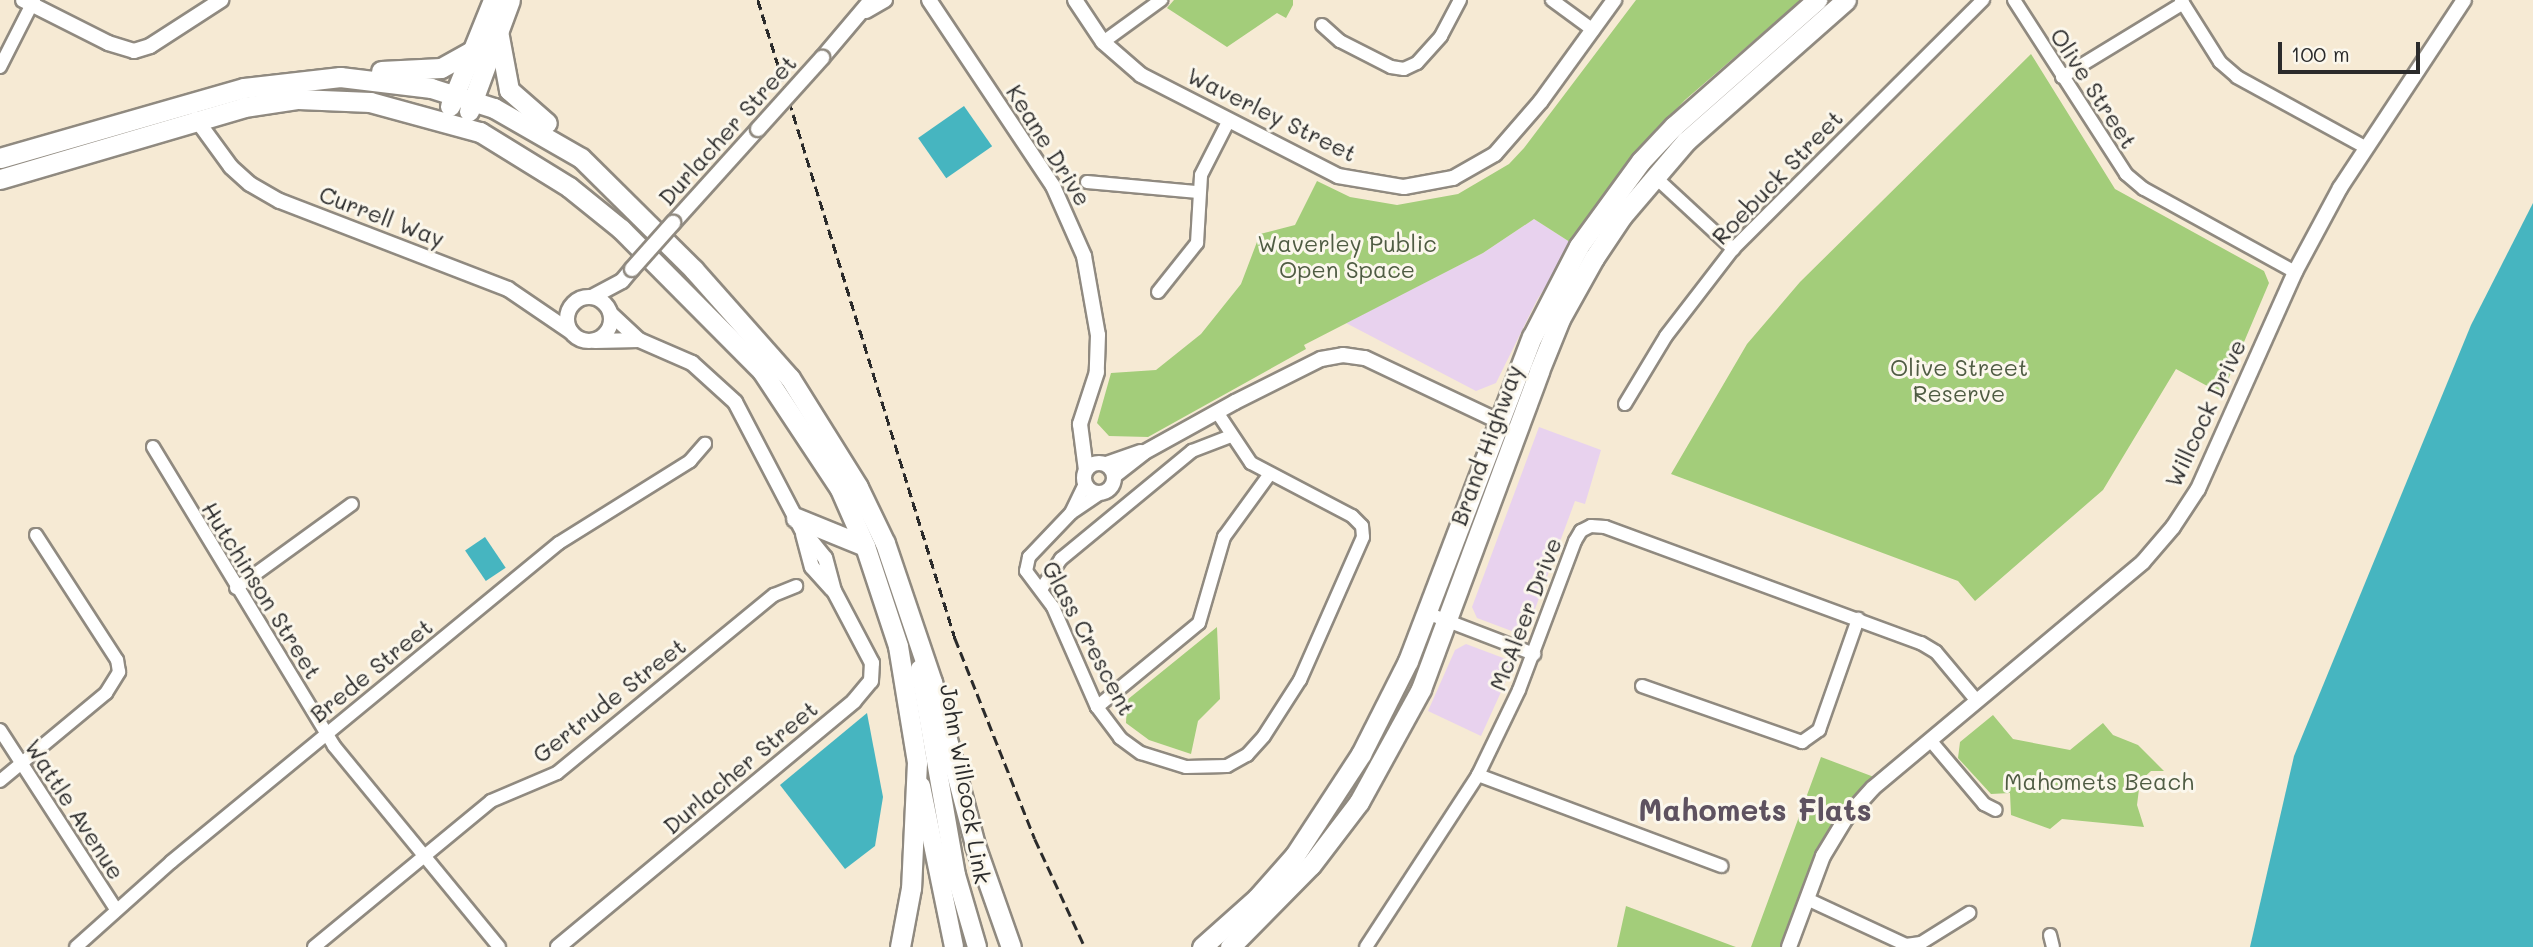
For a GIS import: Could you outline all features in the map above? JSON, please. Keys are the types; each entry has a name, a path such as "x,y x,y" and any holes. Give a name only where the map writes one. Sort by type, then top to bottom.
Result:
{"highway":[{"path":"463,98 474,50 492,0"},
{"path":"454,122 510,0"},
{"name":"Brand Highway","path":"1202,947 1265,889 1332,802 1384,711 1427,614 1498,421 1554,291 1608,204 1674,126 1817,0"},
{"name":"Brand Highway","path":"1230,947 1311,865 1359,802 1421,689 1560,320 1601,248 1654,176 1724,105 1846,0"},
{"path":"498,31 503,77 509,90 558,131 580,159 694,270 790,378 858,487 885,543 913,629 992,902 1011,947"},
{"path":"360,77 374,71 441,68 474,50"},
{"path":"0,158 244,88 299,79 360,77 463,98 528,124 580,159"},
{"path":"0,179 197,119 298,99 370,102 454,122 521,154 569,187 621,229 706,311 762,371 801,426 840,489 865,546 898,646 917,762 911,888 900,947"},
{"path":"799,524 865,546"}],"main road":[{"name":"John Willcock Link","path":"913,629 956,876 976,947"},
{"name":"John Willcock Link","path":"917,762 954,947"}],"street":[{"path":"0,68 30,2 118,48 134,51 150,46 221,0"},
{"name":"Durlacher Street","path":"558,947 854,701 871,681 872,663 865,645 834,591 812,567 799,524 755,433 729,395 692,363 639,340 611,314 622,281 632,269 869,5 885,0"},
{"name":"Keane Drive","path":"929,0 1053,186 1084,256 1098,335 1097,372 1085,415 1086,434 1098,471"},
{"name":"Keane Drive","path":"939,0 951,30"},
{"name":"Waverley Street","path":"1075,0 1103,43 1141,75 1338,176 1376,186 1427,185 1476,167 1504,145 1614,0"},
{"path":"1103,43 1161,0"},
{"path":"1322,25 1340,41 1391,67 1404,69 1417,63 1441,36 1460,0"},
{"path":"1552,0 1592,30"},
{"name":"Roebuck Street","path":"1625,404 1666,336 1733,249 1983,0"},
{"name":"Olive Street","path":"2014,0 2109,153 2144,189 2295,272"},
{"name":"Willcock Drive","path":"1789,947 1823,856 1846,818 1930,740 2143,562 2173,527 2198,489 2295,272 2365,147 2464,0"},
{"path":"2062,77 2182,1 2220,62 2237,77 2365,147"},
{"name":"Currell Way","path":"197,119 231,167 260,190 508,289 571,332"},
{"path":"1158,292 1197,243 1196,192 1229,120"},
{"path":"1654,176 1733,249"},
{"path":"1087,182 1196,192"},
{"name":"Durlacher Street","path":"592,297 622,281"},
{"path":"592,297 603,302 611,314 608,331 593,342 571,332 570,307 579,299 592,297"},
{"name":"Durlacher Street","path":"593,342 639,340"},
{"path":"1071,513 1098,471 1121,456 1143,453 1292,372 1343,355 1365,358 1517,429"},
{"name":"Glass Crescent","path":"1071,513 1029,557 1026,571 1042,588 1097,707 1120,738 1141,753 1186,767 1208,770 1227,766 1247,755 1264,736 1328,623 1363,537 1362,526 1353,516 1269,475 1251,463 1217,412"},
{"path":"1042,588 1061,559 1192,451 1231,436"},
{"name":"Brede Street","path":"76,947 116,909 559,543 690,461 705,444"},
{"name":"Hutchinson Street","path":"153,447 326,734 499,947"},
{"path":"1071,513 1111,487 1098,471"},
{"path":"1098,471 1101,493"},
{"path":"1097,707 1199,623 1224,537 1269,475"},
{"path":"236,588 352,504"},
{"name":"McAleer Drive","path":"1366,947 1478,775 1534,654 1575,541 1581,531 1591,526 1605,527 1858,620 1936,652 1977,701"},
{"path":"0,781 106,693 119,672 117,660 36,535"},
{"name":"Gertrude Street","path":"314,947 505,792 557,773 774,595 796,586"},
{"path":"1427,614 1534,654"},
{"path":"1642,686 1802,741 1819,730 1858,620"},
{"name":"Wattle Avenue","path":"0,730 116,909"},
{"path":"1930,740 1984,804 1996,810"},
{"path":"1478,775 1722,866"},
{"path":"1807,899 1906,945 1921,943 1969,913"}],"shaded area":[{"path":"1534,219 1573,244 1537,300 1496,383 1476,391 1346,323 1483,253"},
{"path":"1539,427 1601,450 1585,504 1575,501 1528,628 1517,633 1477,618 1472,607"},
{"path":"1466,644 1506,659 1511,670 1481,736 1428,711 1455,650"}],"green space":[{"path":"1174,0 1293,0 1293,5 1286,18 1277,13 1227,47 1167,8"},
{"name":"Waverley Public Open Space","path":"1636,0 1801,0 1685,100 1626,163 1573,244 1534,219 1483,253 1304,345 1306,349 1148,437 1109,436 1097,423 1111,373 1156,370 1201,334 1241,284 1260,234 1295,225 1317,181 1350,197 1397,205 1458,194 1509,164 1524,148"},
{"name":"Olive Street Reserve","path":"2031,54 2115,189 2264,271 2269,283 2222,394 2176,369 2103,490 1975,601 1958,581 1671,474 1747,344 1800,282"},
{"path":"1217,627 1220,699 1198,721 1191,754 1149,740 1126,723 1127,700"},
{"name":"Mahomets Beach","path":"1993,715 2013,739 2070,750 2103,723 2113,735 2138,745 2164,771 2151,771 2140,781 2137,805 2144,827 2062,819 2050,829 2011,815 2010,793 1991,794 1958,758 1960,742"},
{"path":"1821,757 1874,777 1851,798 1817,848 1782,947 1751,947"},
{"path":"1626,906 1733,946 1736,947 1617,947"}],"water":[{"path":"964,106 992,146 946,178 918,138"},
{"path":"2533,203 2533,947 2250,947 2294,756 2471,325"},
{"path":"485,537 506,568 486,581 465,550"},
{"path":"867,713 883,797 875,846 845,869 780,785"}],"railway":[{"path":"758,0 955,638 1035,839 1085,947"}],"district":[{"name":"Mahomets Flats","path":"1755,809"}]}
